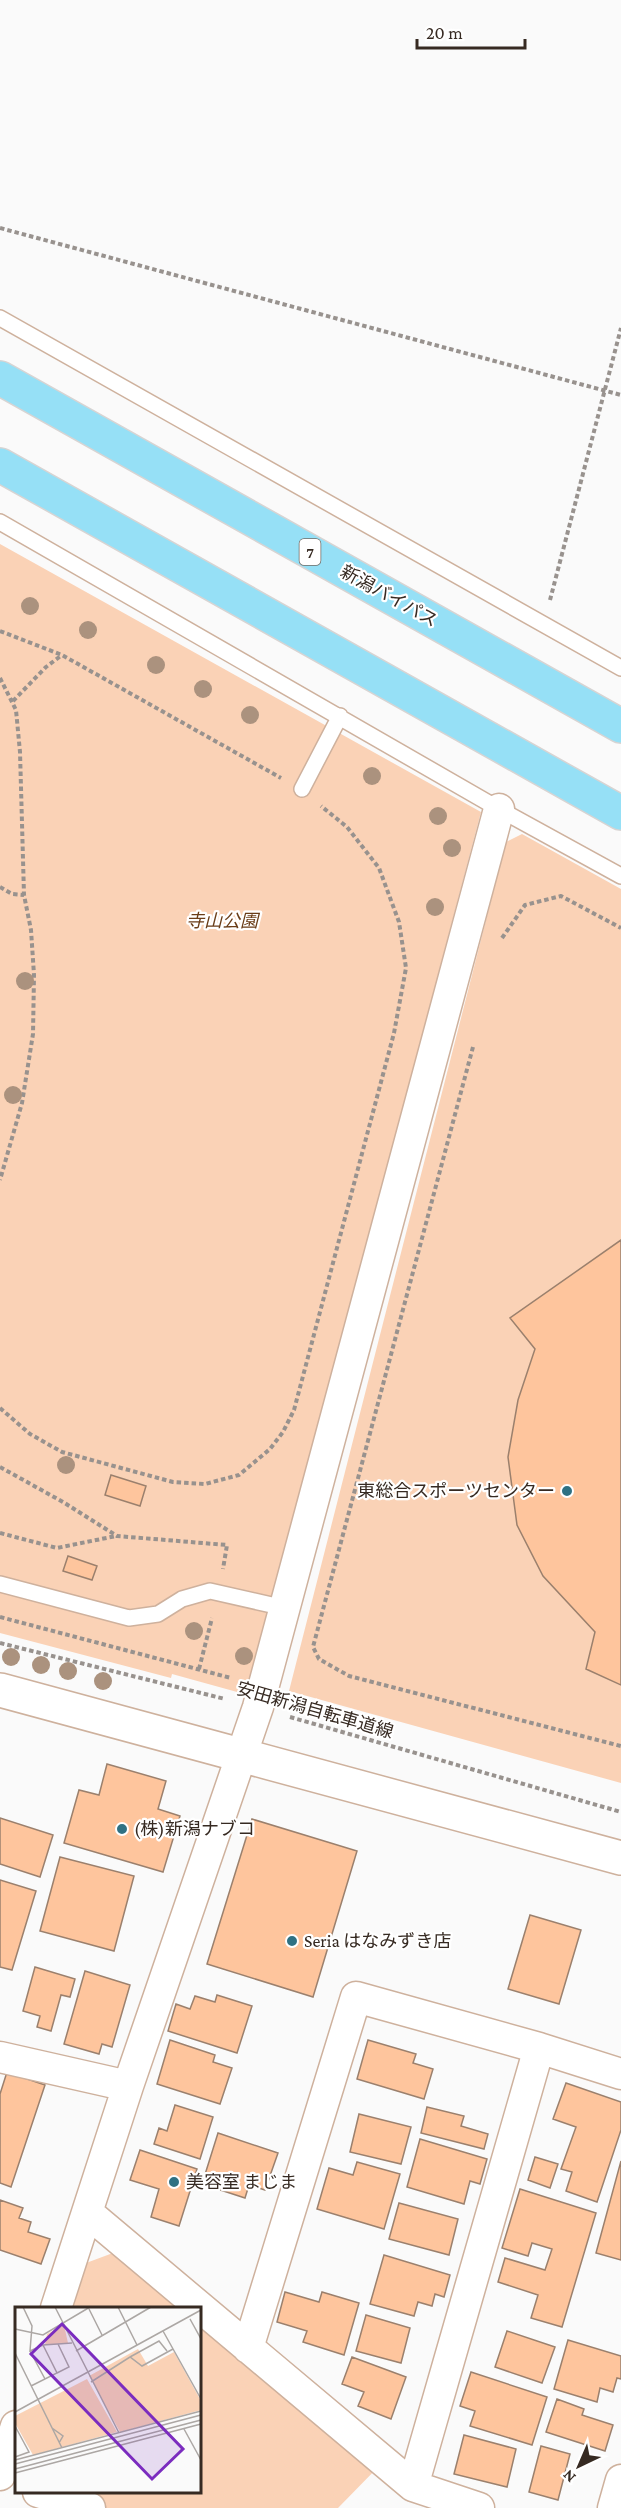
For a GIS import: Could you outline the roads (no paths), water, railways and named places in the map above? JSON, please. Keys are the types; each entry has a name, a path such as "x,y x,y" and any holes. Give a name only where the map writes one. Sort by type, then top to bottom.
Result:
{"highway":[{"name":"新潟バイパス","path":"0,378 621,726"},
{"path":"0,465 621,813"}],"street":[{"path":"56,2307 128,2086 261,1697 499,809"},
{"path":"0,1690 621,1858"},
{"path":"248,2348 356,1997 539,2048 621,2074"},
{"path":"413,2486 539,2048"},
{"path":"0,2057 128,2086"},
{"path":"88,2213 199,2307"},
{"path":"201,2308 413,2486 479,2508"},
{"path":"0,2475 15,2429"},
{"path":"0,2479 15,2485"},
{"path":"613,2508 621,2480"},
{"path":"41,2493 90,2508"}],"lane":[{"path":"0,318 621,668"},
{"path":"0,522 499,809 621,876"},
{"path":"302,789 340,716"},
{"path":"0,1584 129,1618 158,1614 182,1599 210,1591 285,1608"}],"place":[{"name":"東総合スポーツセンター","path":"567,1491"},
{"name":"(株)新潟ナブコ","path":"122,1829"},
{"name":"Seria はなみずき店","path":"292,1941"},
{"name":"美容室 まじま","path":"174,2182"}],"park label":[{"name":"寺山公園","path":"222,921"}]}
